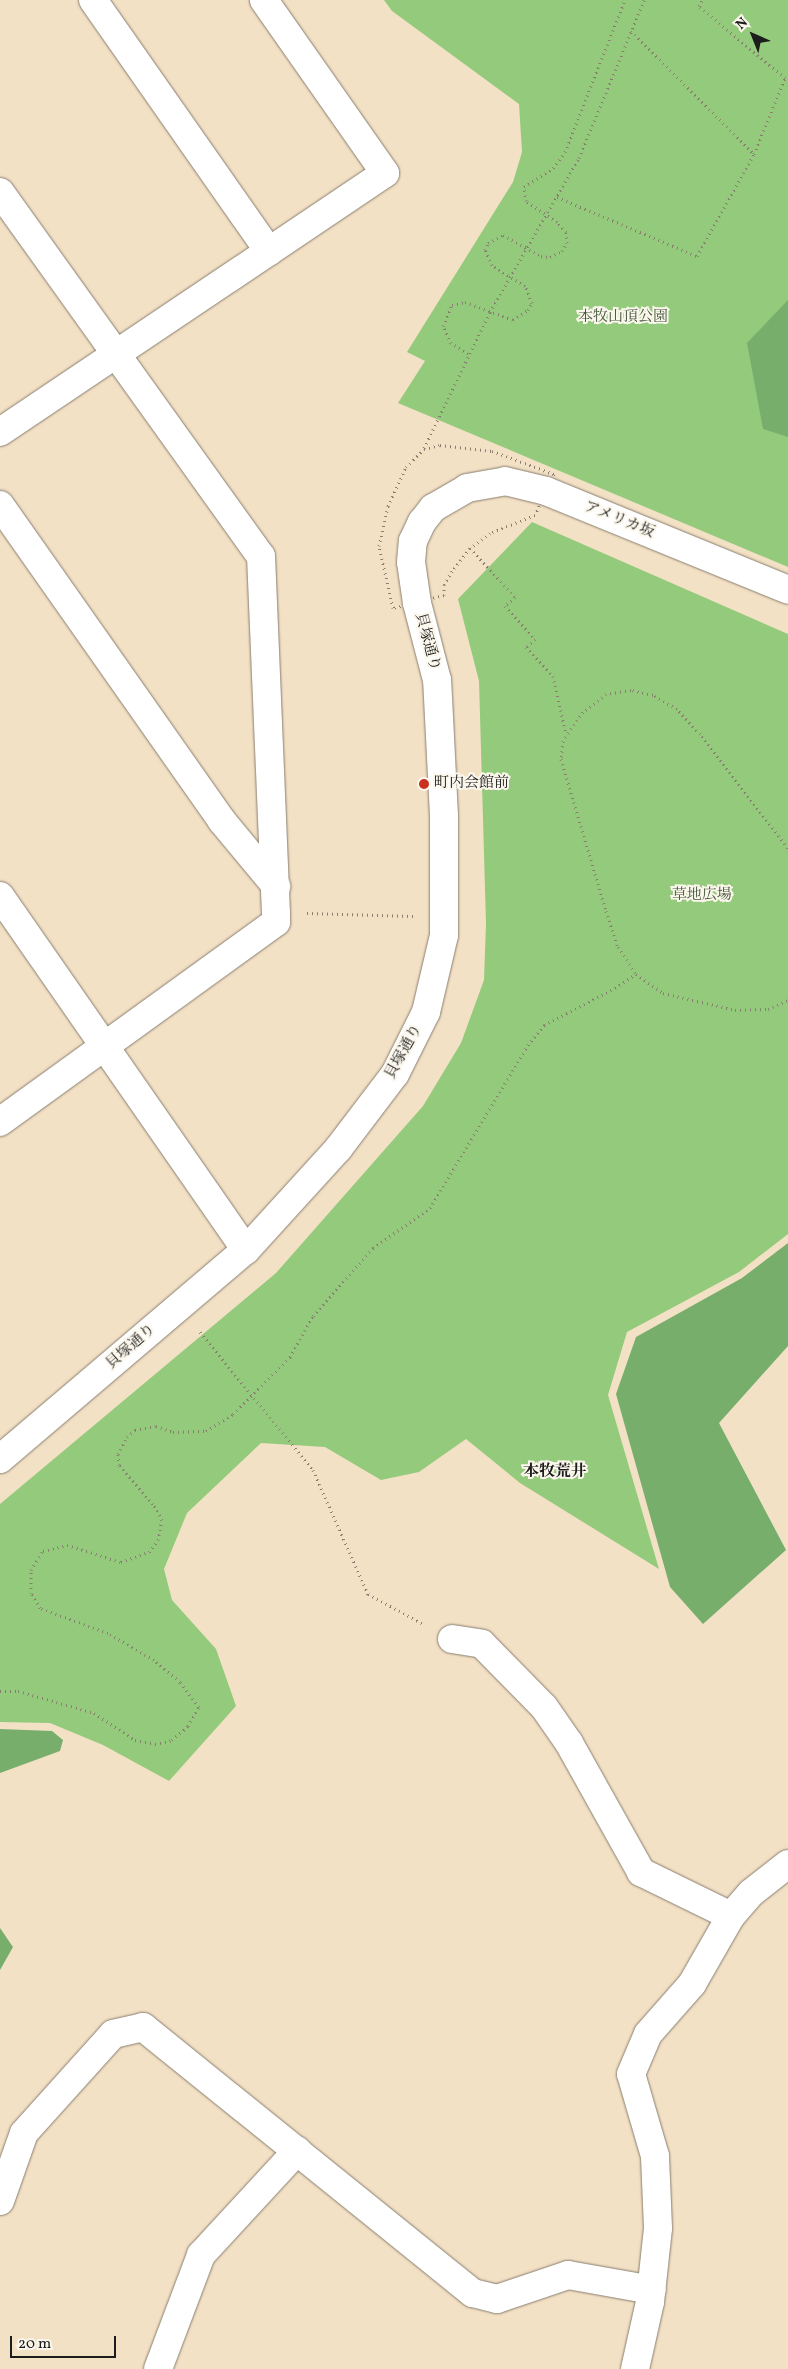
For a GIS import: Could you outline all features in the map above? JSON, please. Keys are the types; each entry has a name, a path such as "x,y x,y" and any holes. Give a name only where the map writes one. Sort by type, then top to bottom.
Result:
{"street":[{"path":"0,432 385,173 264,0"},
{"path":"95,1 268,251"},
{"path":"0,192 261,556 276,886 276,922 0,1122"},
{"name":"アメリカ坂","path":"446,499 467,488 505,481 546,491 788,590"},
{"name":"貝塚通り","path":"0,1459 246,1250 338,1149 395,1074 426,1012 444,935 444,816 437,680 417,603 411,562 413,541 422,522 446,499"},
{"path":"0,505 222,821 276,886"},
{"path":"0,896 246,1250"},
{"path":"452,1639 482,1644 544,1707 569,1743 641,1872 731,1916"},
{"path":"635,2369 652,2290 658,2228 655,2156 631,2074 648,2034 692,1984 731,1916 752,1893 788,1864"},
{"path":"0,2201 24,2133 113,2034 144,2027 473,2293 497,2299 568,2275 652,2290"},
{"path":"158,2369 202,2255 297,2151"}],"path":[{"path":"468,354 446,336 442,326 449,309 465,302 513,320 528,310 531,294 525,286 492,266 485,250 488,242 503,234 526,247 550,257 562,251 567,243 566,232 526,201 524,187 553,168 565,152 625,0"},
{"path":"424,449 468,354 490,312 579,158 644,0"},
{"path":"558,197 697,256 754,154 785,78 699,6 702,0"},
{"path":"631,31 754,154"},
{"path":"444,596 444,585 452,570 470,548 490,533 535,515"},
{"path":"470,548 515,597 505,606 535,639 526,647 554,676 566,735 562,759 618,948 636,974 663,993 735,1010 768,1009 788,1000"},
{"path":"566,735 583,712 606,694 630,690 653,695 677,709 700,734 788,848"},
{"path":"276,913 444,917"},
{"path":"0,1691 18,1691 94,1713 135,1740 155,1744 172,1740 188,1726 199,1707 180,1682 154,1660 108,1633 40,1608 31,1594 31,1570 43,1551 67,1545 120,1562 149,1552 158,1540 162,1520 153,1504 119,1465 118,1454 127,1438 135,1430 156,1426 174,1432 206,1431 233,1414 254,1395 290,1357 314,1316 372,1248 430,1208 528,1045 544,1025 615,988 636,974"},
{"path":"177,1308 254,1395 313,1470 368,1594 452,1639"}],"green space":[{"name":"本牧山頂公園","path":"384,0 788,0 788,567 398,403 425,361 407,352 513,182 522,152 519,104 392,11"},
{"path":"788,300 788,437 763,429 747,343"},
{"name":"草地広場","path":"532,522 788,634 788,1234 739,1272 627,1332 608,1395 659,1569 520,1483 466,1439 419,1472 381,1480 325,1447 261,1443 187,1513 164,1569 172,1600 216,1649 236,1706 169,1781 103,1745 50,1723 0,1722 0,1504 276,1273 423,1106 461,1043 484,980 486,923 479,681 458,599"},
{"path":"788,1243 788,1346 719,1423 786,1550 703,1624 670,1587 616,1394 636,1337 742,1278"},
{"path":"0,1729 52,1731 63,1740 60,1751 0,1773"},
{"path":"0,1928 13,1947 0,1970"}],"place":[{"name":"町内会館前","path":"424,784"}],"district":[{"name":"本牧荒井","path":"555,1472"}]}
